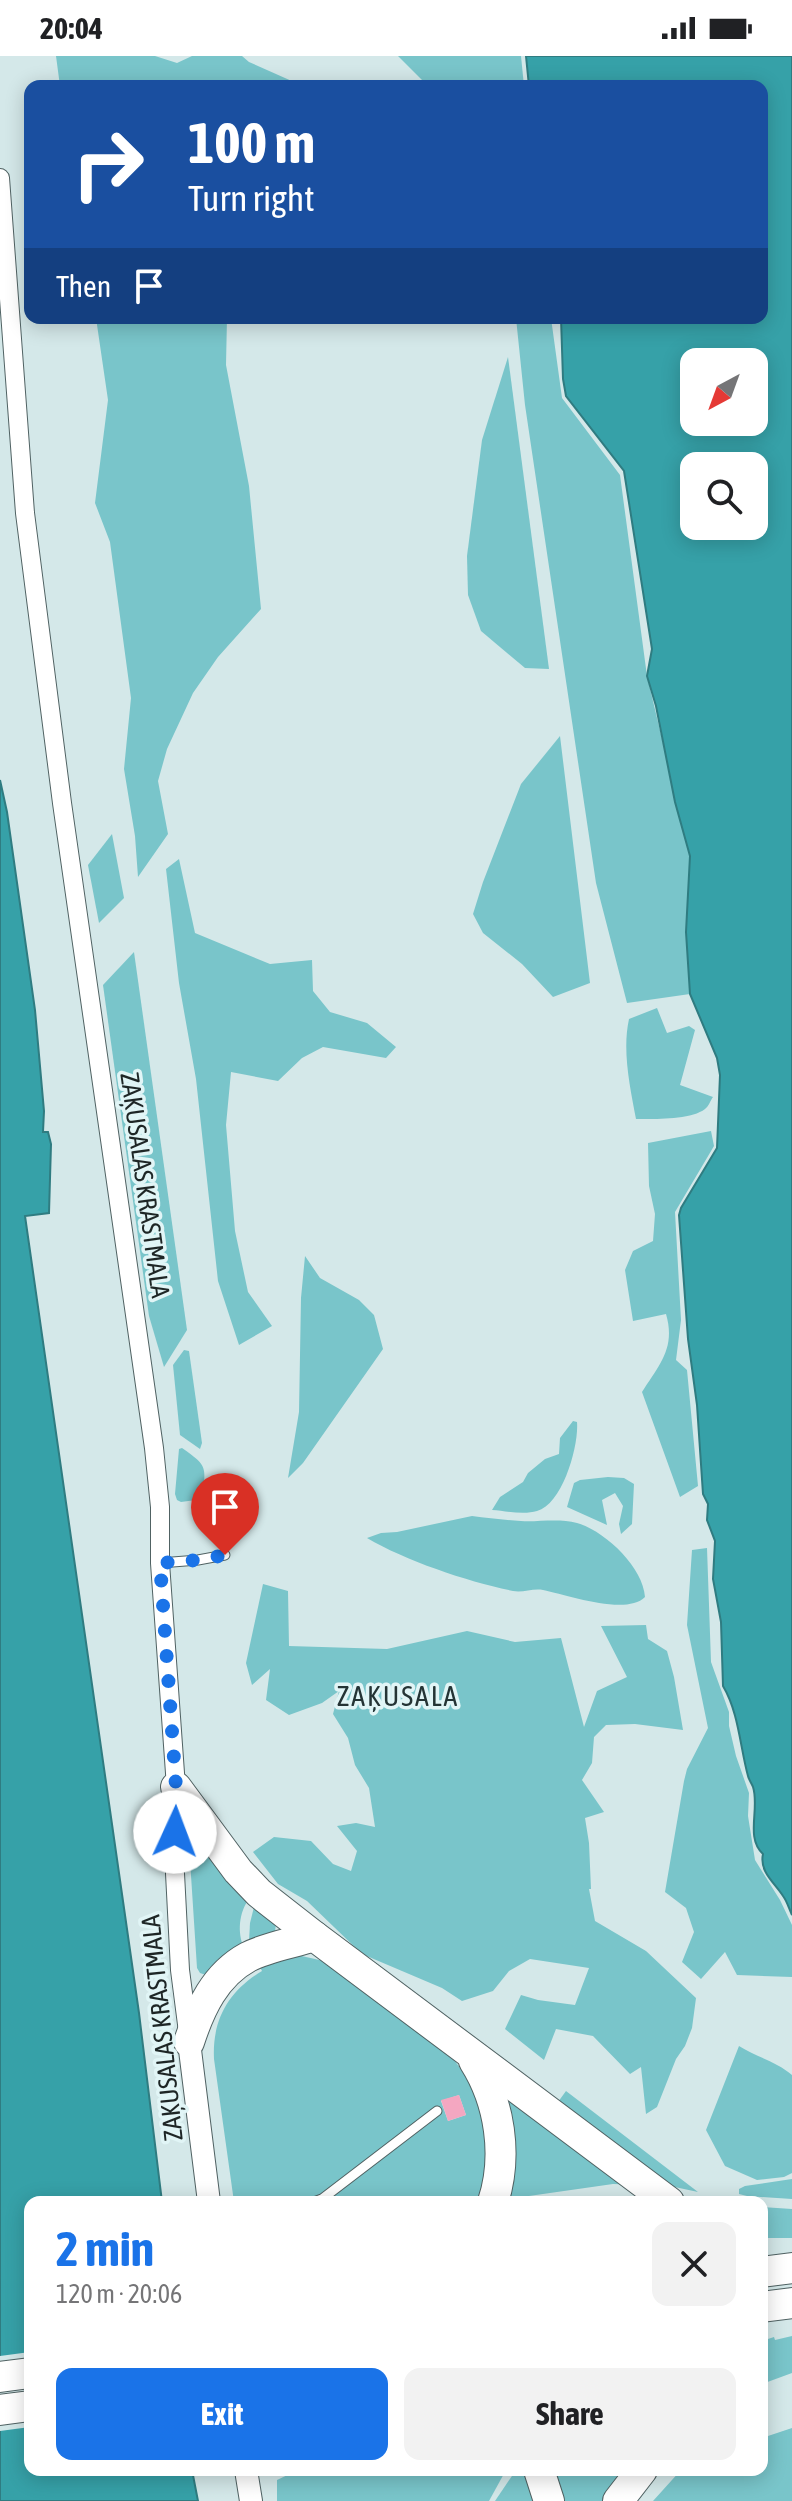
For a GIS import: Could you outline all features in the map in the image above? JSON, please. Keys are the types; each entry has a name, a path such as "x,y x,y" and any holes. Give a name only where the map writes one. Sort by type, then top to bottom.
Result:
{"highway":[{"path":"176,1787 238,1871 259,1893 661,2196"},
{"path":"189,2042 200,2010 217,1984 236,1965 250,1956 314,1936"},
{"path":"468,2052 493,2099 499,2130 500,2177 495,2196"},
{"path":"768,2271 792,2268"},
{"path":"0,2377 24,2374"},
{"path":"0,2410 24,2407"},
{"path":"541,2476 549,2501"},
{"path":"618,2501 637,2476"}],"street":[{"name":"ZAĶUSALAS KRASTMALA","path":"0,178 25,513 62,803 154,1448 176,1787 174,1854 179,1955 208,2196"},
{"path":"247,2476 251,2501"}],"lane":[{"path":"160,1563 225,1555"},
{"path":"326,2196 437,2111"}],"shaded area":[{"path":"56,56 155,56 177,63 192,56 242,56 290,80 59,80"},
{"path":"398,56 521,56 523,80 422,80"},
{"path":"526,56 792,56 792,1915 765,1872 763,1854 755,1840 755,1795 733,1707 723,1686 721,1622 713,1579 715,1541 707,1520 708,1504 703,1494 697,1405 688,1339 679,1215 717,1148 720,1075 717,1058 690,994 686,932 690,856 647,676 652,649 624,471 566,396 561,324 768,324 768,80 528,80"},
{"path":"97,324 227,324 226,365 249,486 261,609 218,657 193,693 167,749 158,781 168,834 138,877 124,769 131,698 110,542 95,503 108,400"},
{"path":"517,324 552,324 562,398 620,475 647,676 690,856 686,932 690,994 627,1003 596,883 525,405"},
{"path":"508,357 549,669 525,668 481,631 468,595 467,556 482,440"},
{"path":"560,736 590,983 553,997 522,964 483,933 473,914 521,784"},
{"path":"0,780 35,1010 43,1132 48,1132 51,1144 49,1213 25,1216 139,2013 161,2196 24,2196 24,2476 193,2476 198,2501 0,2501"},
{"path":"112,834 124,898 99,923 88,865"},
{"path":"179,859 195,933 270,964 312,960 313,991 330,1012 367,1023 396,1047 386,1058 323,1047 302,1058 278,1081 231,1072 226,1125 235,1231 248,1292 272,1326 239,1345 218,1281 196,1079 179,983 166,869"},
{"path":"134,952 187,1330 164,1367 149,1316 103,985"},
{"path":"657,1008 667,1033 689,1026 695,1030 680,1085 713,1097 699,1113 672,1118 636,1119 627,1056 629,1019"},
{"path":"711,1131 714,1146 675,1212 681,1320 676,1360 687,1370 698,1486 680,1497 642,1392 664,1356 669,1326 666,1314 633,1321 625,1270 633,1251 653,1241 655,1214 649,1186 648,1143"},
{"path":"305,1256 320,1278 359,1300 374,1315 383,1349 303,1463 288,1478 299,1412"},
{"path":"184,1350 189,1351 202,1443 200,1449 180,1435 173,1365"},
{"path":"573,1421 577,1422 577,1432 568,1472 562,1486 546,1506 521,1513 492,1510 500,1497 523,1482 528,1473 545,1459 559,1454 560,1438"},
{"path":"182,1448 203,1468 203,1499 177,1500 179,1449"},
{"path":"608,1477 624,1478 634,1484 632,1524 621,1534 619,1524 623,1506 615,1493 602,1500 607,1525 567,1507 574,1483"},
{"path":"472,1516 563,1521 588,1527 610,1542 630,1563 643,1586 645,1597 625,1605 543,1590 513,1591 438,1570 367,1538"},
{"path":"707,1548 711,1662 729,1712 736,1756 749,1793 748,1816 755,1860 792,1925 792,1977 737,1975 725,1952 701,1979 682,1962 694,1932 686,1908 665,1892 687,1769 708,1728 687,1625 692,1550"},
{"path":"263,1584 288,1591 289,1646 387,1649 467,1631 515,1642 561,1638 584,1727 597,1691 627,1677 601,1626 646,1625 648,1639 667,1651 683,1730 635,1724 606,1725 594,1737 592,1763 582,1780 604,1812 585,1818 589,1843 589,1889 595,1921 646,1951 696,1998 692,2028 657,2107 646,2114 641,2067 630,2074 593,2036 556,2029 544,2060 505,2029 521,1995 575,2005 589,1968 530,1959 509,1971 493,1991 462,2001 442,1988 362,1954 307,1901 278,1884 253,1852 274,1837 311,1841 333,1864 351,1871 357,1851 337,1826 356,1823 375,1827 369,1788 355,1765 348,1738 333,1714 339,1691 322,1703 289,1715 266,1700 270,1669 252,1685 246,1663"},
{"path":"197,1849 204,1849 249,1899 240,1923 244,1948 206,1975 197,1968 190,1860"},
{"path":"255,1903 276,1923 275,1932 249,1941 250,1923"},
{"path":"297,1955 324,1961 450,2054 472,2085 506,2105 510,2100 558,2102 566,2091 698,2192 670,2186 613,2184 528,2196 332,2196 432,2121 403,2132 317,2196 233,2196 214,2045 220,2019 232,1997 262,1971 258,1963","holes":["459,2095 466,2115 448,2121 441,2101"]},
{"path":"739,2046 792,2075 792,2173 784,2177 757,2180 725,2166 706,2130"},
{"path":"792,2179 792,2199 739,2194 739,2189"},
{"path":"768,2207 792,2209 792,2238 768,2238"},
{"path":"792,2336 792,2373 768,2382 768,2339 774,2337 775,2340"},
{"path":"792,2428 792,2501 653,2501 676,2476 768,2476 768,2436"},
{"path":"285,2476 503,2476 489,2501 277,2501 277,2480"},
{"path":"512,2476 622,2476 603,2501 495,2501"}],"pier":[{"path":"24,2353 24,2428 0,2431 0,2356"}],"building":[{"path":"459,2095 466,2115 448,2121 441,2100"}],"district":[{"name":"ZAĶUSALA","path":"398,1696"}],"route":[{"path":"175,1832 176,1787 160,1563 225,1555"}]}
